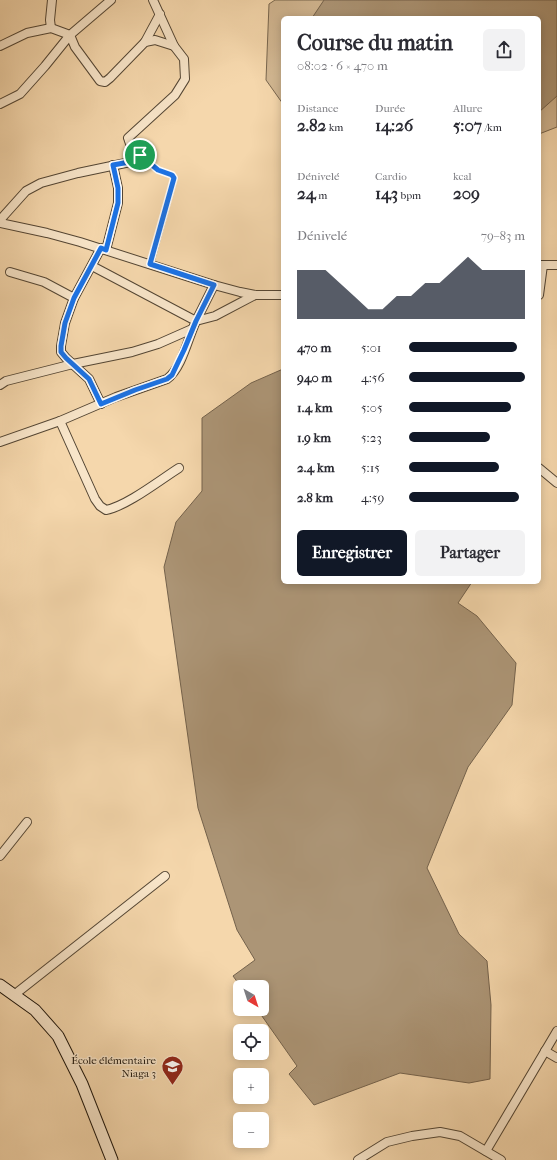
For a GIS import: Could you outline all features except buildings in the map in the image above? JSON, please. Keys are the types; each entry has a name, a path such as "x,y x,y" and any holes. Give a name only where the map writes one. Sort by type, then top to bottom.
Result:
{"main road":[{"path":"0,986 35,1010 58,1036 82,1084 112,1160"}],"street":[{"path":"51,28 50,20 52,0"},
{"path":"0,104 20,94 70,35 111,0"},
{"path":"0,220 26,191 41,182 139,159 140,155 138,150 130,145 128,138 174,95 185,79 184,59 174,46 156,1"},
{"path":"0,46 27,33 51,28 70,35 75,47 100,81 105,82 145,42 160,14"},
{"path":"145,42 155,40 174,46"},
{"path":"101,404 89,379 61,352 61,346 65,323 74,298 103,249 118,203 118,188 113,165"},
{"path":"0,223 47,233 103,249 240,292 255,295 281,295"},
{"path":"541,265 557,265"},
{"path":"92,266 196,321 215,316 255,295"},
{"path":"10,272 44,282 74,298"},
{"path":"0,442 60,421 135,390 167,379 172,375 192,329 214,285"},
{"path":"0,385 6,382 73,364 132,352 158,344 192,329"},
{"path":"60,421 95,499 100,506 106,510 113,509 129,500 179,468"},
{"path":"541,470 557,483"},
{"path":"0,856 27,822"},
{"path":"14,995 165,876"},
{"path":"486,1151 557,1031"},
{"path":"545,1051 557,1058"},
{"path":"364,1159 387,1142 412,1136 440,1132 460,1136 501,1160"}],"lane":[{"path":"140,155 158,170 172,175 174,178 150,264"}],"shaded area":[{"path":"275,0 557,0 557,127 541,133 541,16 281,16 281,101 266,80 269,4"},
{"path":"324,0 557,0 557,96 541,110 541,16 313,16"},
{"path":"281,370 281,584 471,584 458,603 477,616 516,663 512,705 468,767 427,868 459,934 487,961 491,1005 490,1079 469,1083 400,1073 314,1105 289,1074 297,1066 269,1024 262,1016 269,1016 269,980 236,980 233,976 255,960 237,930 198,808 164,567 176,522 202,491 202,418 251,383"}],"place":[{"name":"École élémentaire Niaga 3","path":"172,1086"}],"route":[{"path":"140,155 158,170 172,175 174,178 150,264 214,285 192,329 172,375 167,379 116,397 101,404 89,379 66,358 61,352 61,346 65,323 74,298 101,248 106,250 118,203 118,188 113,165 135,161 139,159 140,155"}]}
